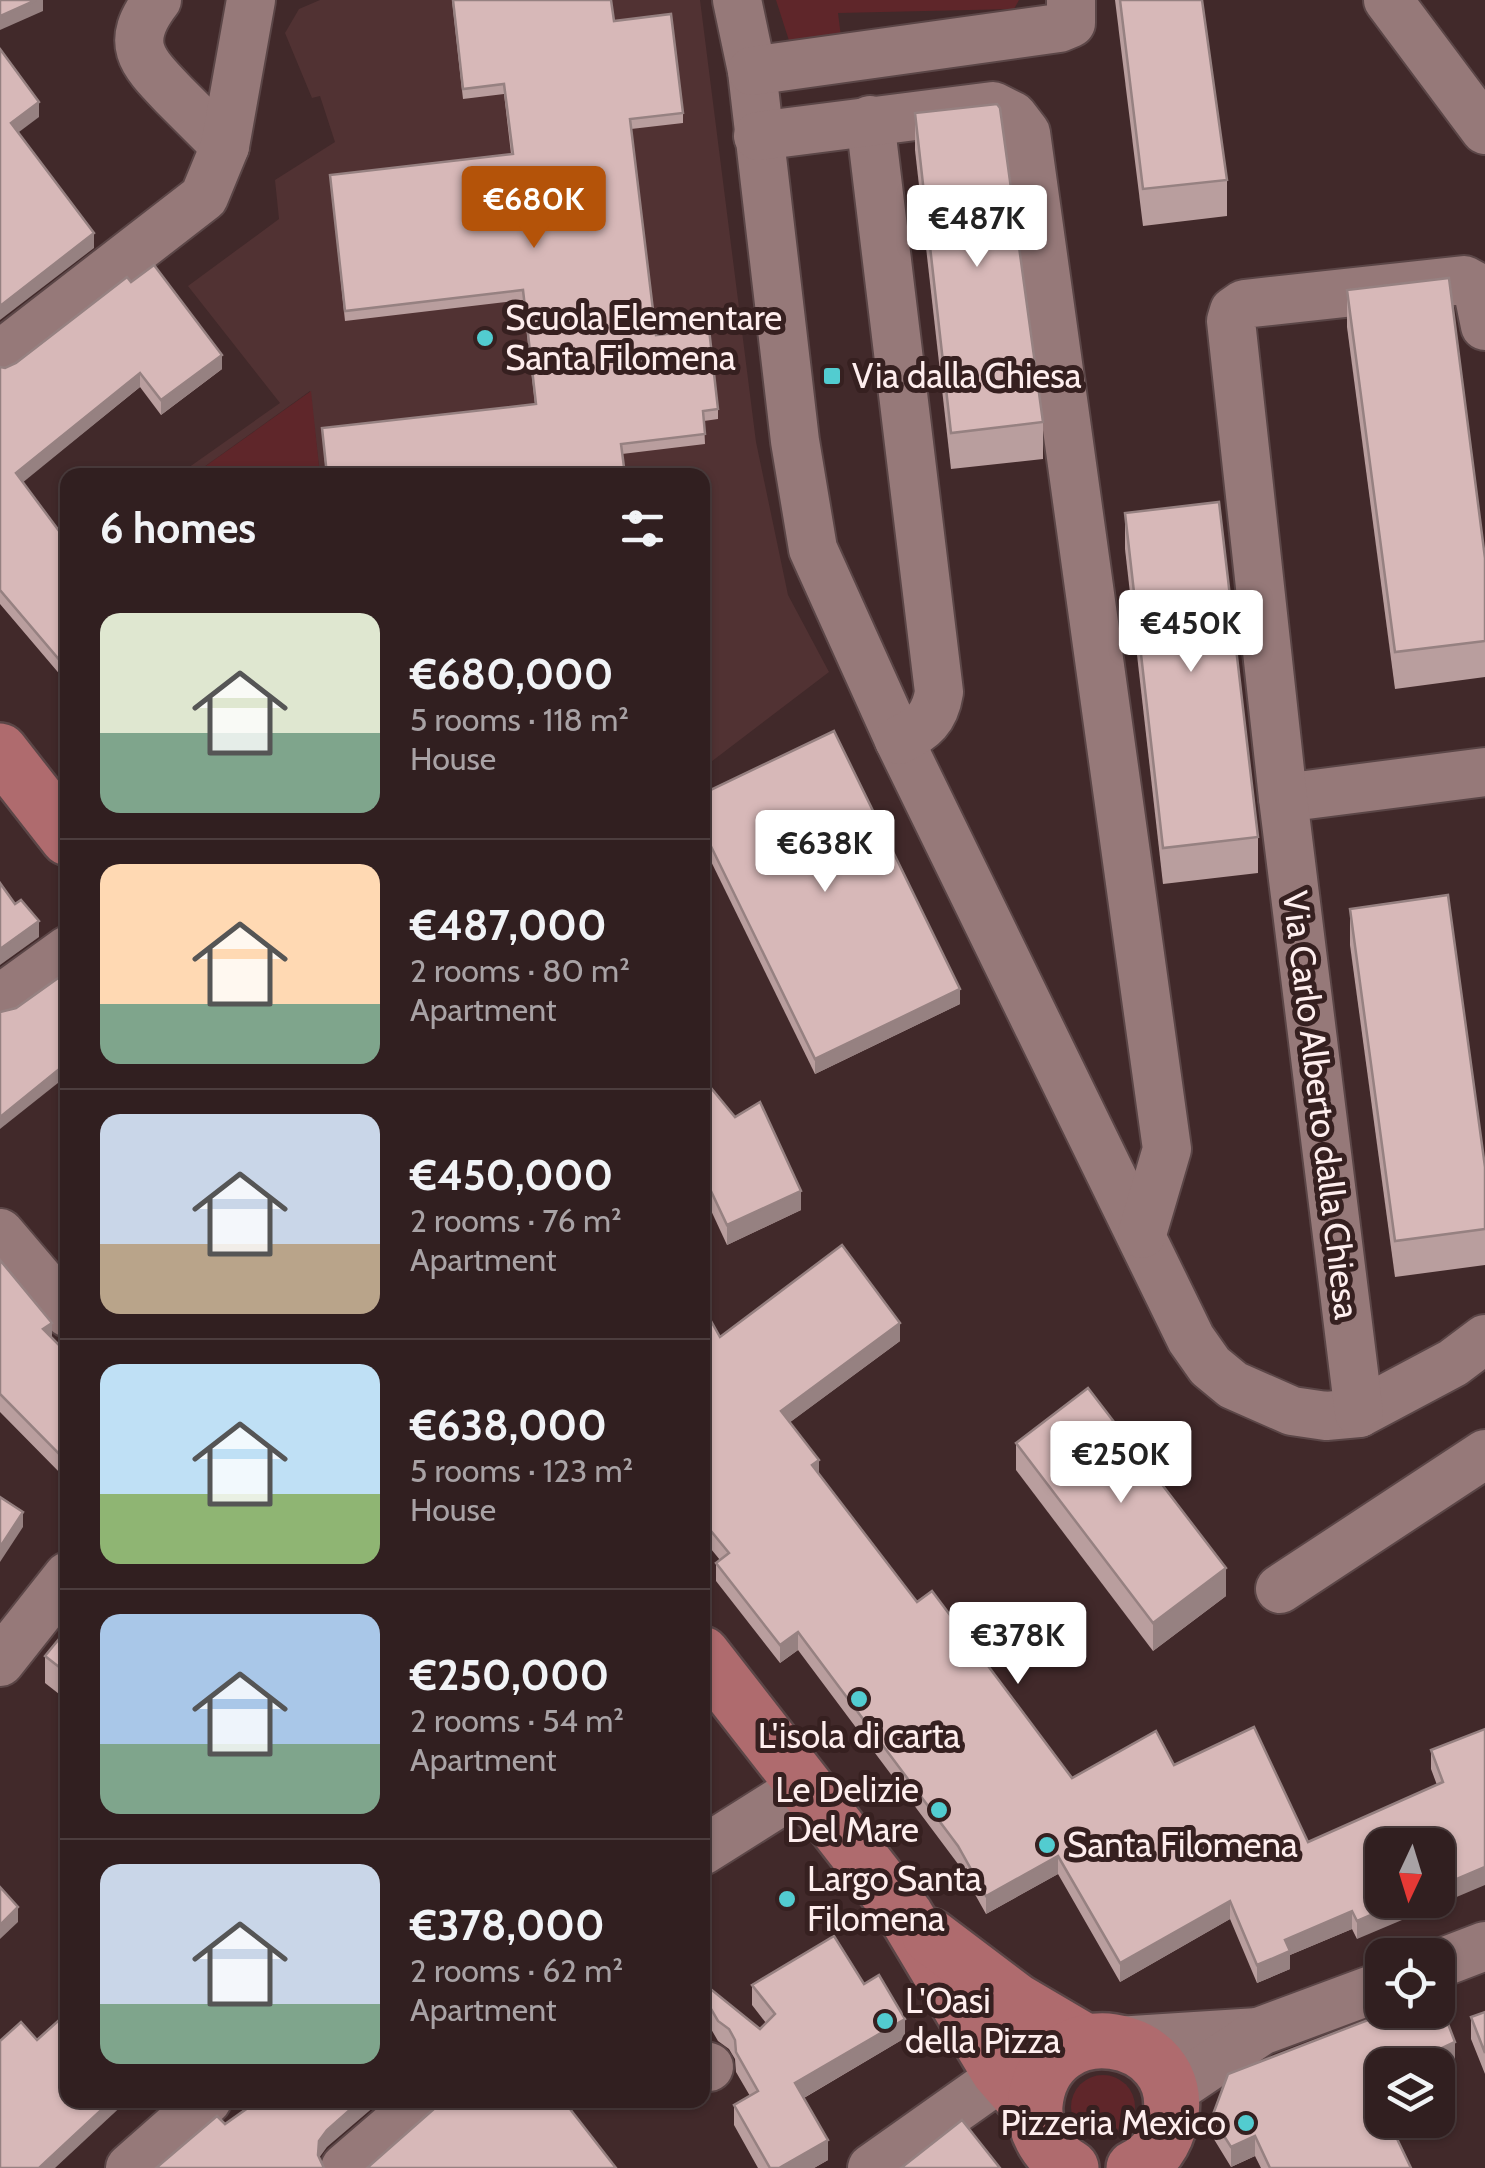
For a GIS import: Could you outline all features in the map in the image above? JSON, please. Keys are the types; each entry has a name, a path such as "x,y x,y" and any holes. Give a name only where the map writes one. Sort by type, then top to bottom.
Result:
{"main road":[{"path":"0,751 60,828"},
{"path":"710,1664 906,1916 1018,2094 1046,2146 1072,2168"},
{"path":"906,1916 994,1986 1101,2041 1151,2058 1163,2074 1172,2112 1168,2132 1151,2162"},
{"path":"1018,2094 1037,2088 1047,2068 1064,2052 1101,2041"}],"street":[{"path":"157,0 139,32 139,48 146,66 225,146"},
{"path":"0,356 204,197 225,146 251,0"},
{"path":"737,0 752,70 794,441 813,549 900,740 1191,1339 1210,1366 1233,1385 1292,1411 1326,1416 1359,1413 1453,1363 1485,1340"},
{"path":"752,70 1059,28 1071,23 1071,0"},
{"path":"1388,0 1485,130"},
{"path":"758,136 993,106 1013,116 1026,133 1167,1149 1142,1234"},
{"path":"870,120 939,692 928,723 900,740"},
{"name":"Via Carlo Alberto dalla Chiesa","path":"1359,1413 1283,798 1232,316 1244,304 1464,280 1477,287 1485,326"},
{"path":"1283,798 1485,772"},
{"path":"0,1000 60,956"},
{"path":"0,1233 60,1304"},
{"path":"1280,1589 1485,1454"},
{"path":"0,1662 60,1586"},
{"path":"710,1846 805,1786"},
{"path":"1455,1957 1485,1946"},
{"path":"1170,2092 1261,2032 1365,1992"},
{"path":"1101,2041 1261,2032"},
{"path":"872,2168 1018,2094"},
{"path":"130,2168 197,2108"},
{"path":"346,2168 415,2108"}],"shaded area":[{"name":"Scuola Elementare Santa Filomena","path":"320,0 700,0 756,442 788,595 829,672 710,763 710,468 319,468 310,391 203,468 188,468 280,403 188,286 279,219 275,180 335,142 320,96 312,98 285,33 299,9"},
{"path":"776,0 1019,0 1014,9 838,13 842,45 792,50"},
{"path":"311,391 319,468 203,468"},
{"path":"1103,2075 1125,2085 1135,2107 1125,2129 1103,2139 1081,2129 1071,2107 1081,2085"}],"building":[{"path":"0,0 36,0 0,16"},
{"path":"453,0 611,0 614,21 671,14 683,113 630,119 656,335 709,329 718,409 703,411 705,434 621,444 624,468 326,468 322,428 536,404 523,290 345,311 330,175 513,154 504,84 463,89"},
{"path":"1120,0 1202,0 1227,180 1143,189"},
{"path":"0,49 39,102 11,123 94,233 0,306"},
{"path":"997,104 1043,422 951,433 915,113"},
{"path":"154,265 222,355 161,400 140,373 16,473 60,532 60,661 0,590 0,367 16,363 127,277 131,282"},
{"path":"1449,278 1485,558 1485,641 1395,652 1347,290"},
{"path":"1219,502 1258,837 1163,848 1125,513"},
{"path":"834,731 960,989 815,1059 710,844 710,790"},
{"path":"0,883 15,904 21,900 39,921 0,949"},
{"path":"1448,895 1485,1167 1485,1229 1395,1241 1350,909"},
{"path":"60,977 60,1068 0,1117 0,1012 16,1008"},
{"path":"710,1087 735,1117 760,1102 801,1191 727,1225 710,1189"},
{"path":"842,1245 900,1323 781,1411 819,1460 812,1465 917,1602 932,1591 1072,1778 1156,1731 1174,1765 1254,1727 1308,1842 1443,1782 1431,1750 1485,1729 1485,1867 1455,1880 1455,1828 1365,1828 1365,1918 1357,1921 1352,1911 1285,1940 1290,1951 1257,1965 1230,1901 1120,1963 1058,1856 986,1896 958,1846 798,1632 780,1645 716,1563 729,1553 710,1530 710,1319 720,1337"},
{"path":"0,1260 52,1323 43,1329 60,1346 60,1455 0,1394"},
{"path":"1088,1388 1226,1568 1153,1623 1016,1443"},
{"path":"0,1497 23,1512 0,1547"},
{"path":"60,1638 60,1668 45,1656"},
{"path":"0,1887 18,1907 0,1925"},
{"path":"834,1936 864,1984 879,1975 905,2019 795,2083 828,2140 779,2168 770,2168 734,2105 758,2091 736,2052 729,2029 718,2021 710,2007 710,1988 760,2029 775,2014 752,1985"},
{"path":"1485,2012 1485,2053 1471,2017"},
{"path":"60,2019 60,2108 103,2108 39,2168 0,2168 0,2041 21,2022 37,2040"},
{"path":"1365,2021 1365,2028 1450,2028 1455,2042 1442,2048 1365,2048 1365,2138 1397,2138 1411,2168 1270,2168 1255,2136 1231,2147 1212,2117 1228,2074"},
{"path":"248,2108 352,2108 319,2141 318,2155 324,2168 156,2168 217,2116 225,2124"},
{"path":"435,2108 569,2108 616,2168 367,2168"},
{"path":"962,2120 1000,2168 901,2168"}],"place":[{"name":"Scuola Elementare Santa Filomena","path":"485,338"},
{"name":"Via dalla Chiesa","path":"832,376"},
{"name":"L'isola di carta","path":"859,1699"},
{"name":"Le Delizie Del Mare","path":"939,1810"},
{"name":"Santa Filomena","path":"1047,1845"},
{"name":"Largo Santa Filomena","path":"787,1899"},
{"name":"L'Oasi della Pizza","path":"885,2021"},
{"name":"Pizzeria Mexico","path":"1246,2123"}]}
